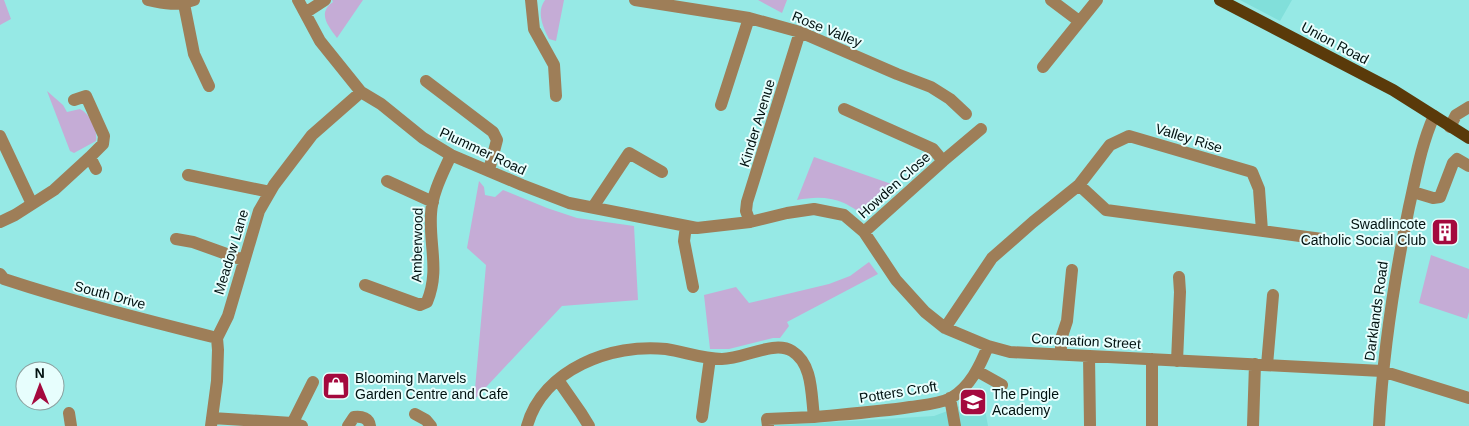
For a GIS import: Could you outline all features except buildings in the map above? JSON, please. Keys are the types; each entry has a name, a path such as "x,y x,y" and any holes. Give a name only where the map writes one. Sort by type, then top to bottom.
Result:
{"main road":[{"name":"Union Road","path":"1220,0 1393,90 1469,138"}],"street":[{"path":"148,0 164,4 189,2 194,54 209,86"},
{"name":"Plummer Road","path":"298,0 320,41 361,92 381,104 423,138 451,155 551,197 569,203 697,228 750,222 814,209 844,215"},
{"path":"305,13 325,0"},
{"path":"532,0 534,29 554,65 556,96"},
{"name":"Rose Valley","path":"636,0 749,18 800,32 931,87 950,99 966,114"},
{"path":"1051,0 1079,21"},
{"path":"1043,67 1096,0"},
{"path":"721,105 749,18"},
{"name":"Kinder Avenue","path":"750,222 746,211 747,202 800,32"},
{"path":"426,81 494,132 497,140 489,170"},
{"name":"Meadow Lane","path":"216,338 228,316 259,211 270,192 312,136 361,92"},
{"path":"0,222 54,190 103,144 104,136 86,96 74,100"},
{"path":"1450,127 1456,115 1469,107"},
{"name":"Howden Close","path":"844,109 933,149 944,161"},
{"name":"Darklands Road","path":"1379,426 1382,371 1396,270 1427,132 1434,116"},
{"name":"Howden Close","path":"864,232 981,129"},
{"path":"0,136 32,204"},
{"name":"Valley Rise","path":"945,328 992,258 1079,185 1110,145 1129,136 1252,172 1259,189 1262,231"},
{"path":"593,207 629,153 662,172"},
{"name":"Amberwood","path":"365,285 420,305 427,302 434,282 435,270 431,224 433,202 451,155"},
{"path":"90,157 96,169"},
{"path":"1413,192 1432,198 1440,197 1453,163 1457,159 1469,166"},
{"path":"188,175 270,192"},
{"path":"387,181 433,202"},
{"path":"1079,185 1106,210 1322,239"},
{"name":"Coronation Street","path":"844,215 864,232 896,280 925,312 945,328 988,346 1010,352 1382,371 1469,398"},
{"path":"686,226 684,241 692,287"},
{"path":"176,239 193,242 243,260"},
{"path":"1061,354 1061,339 1068,321 1072,270"},
{"path":"1177,361 1179,277"},
{"name":"South Drive","path":"1,279 114,312 216,338"},
{"path":"1253,426 1273,295"},
{"path":"216,338 218,350 217,381 212,422 295,425 312,382"},
{"name":"Potters Croft","path":"767,423 814,416 928,405 950,398 963,388 977,371 988,346"},
{"path":"528,426 539,402 549,388 568,372 599,356 645,348 666,349 710,358 736,358 772,347 784,347 792,351 806,365 814,416"},
{"path":"1088,356 1090,426"},
{"path":"702,417 710,358"},
{"path":"1152,359 1152,426"},
{"path":"977,371 1002,385"},
{"path":"558,380 589,426"},
{"path":"950,398 954,426"},
{"path":"415,414 426,420 431,426"},
{"path":"348,426 354,417 359,416 366,418 370,422 370,426"}],"shaded area":[{"path":"0,0 4,0 11,19 0,25"},
{"path":"332,0 363,0 337,38 328,24 325,15 328,6 333,2"},
{"path":"545,0 564,0 556,41 549,39 543,25 541,9"},
{"path":"758,0 787,0 782,13"},
{"path":"1240,0 1292,0 1280,21"},
{"path":"47,91 63,105 67,112 80,109 84,111 94,127 96,141 74,153 70,151"},
{"path":"814,157 900,187 870,213 859,211 832,199 797,200"},
{"path":"479,181 484,187 485,195 495,197 503,190 577,218 634,226 638,300 562,306 474,400 486,265 467,248"},
{"path":"1431,255 1469,269 1469,312 1467,319 1419,303"},
{"path":"869,262 878,274 787,322 789,326 780,338 729,349 710,349 704,295 736,287 749,303 829,284 850,276"},
{"name":"The Pingle Academy","path":"981,387 988,426 765,426 934,416 958,407"}],"place":[{"name":"Swadlincote Catholic Social Club","path":"1445,232"},
{"name":"Blooming Marvels Garden Centre and Cafe","path":"336,386"},
{"name":"The Pingle Academy","path":"973,402"}]}
